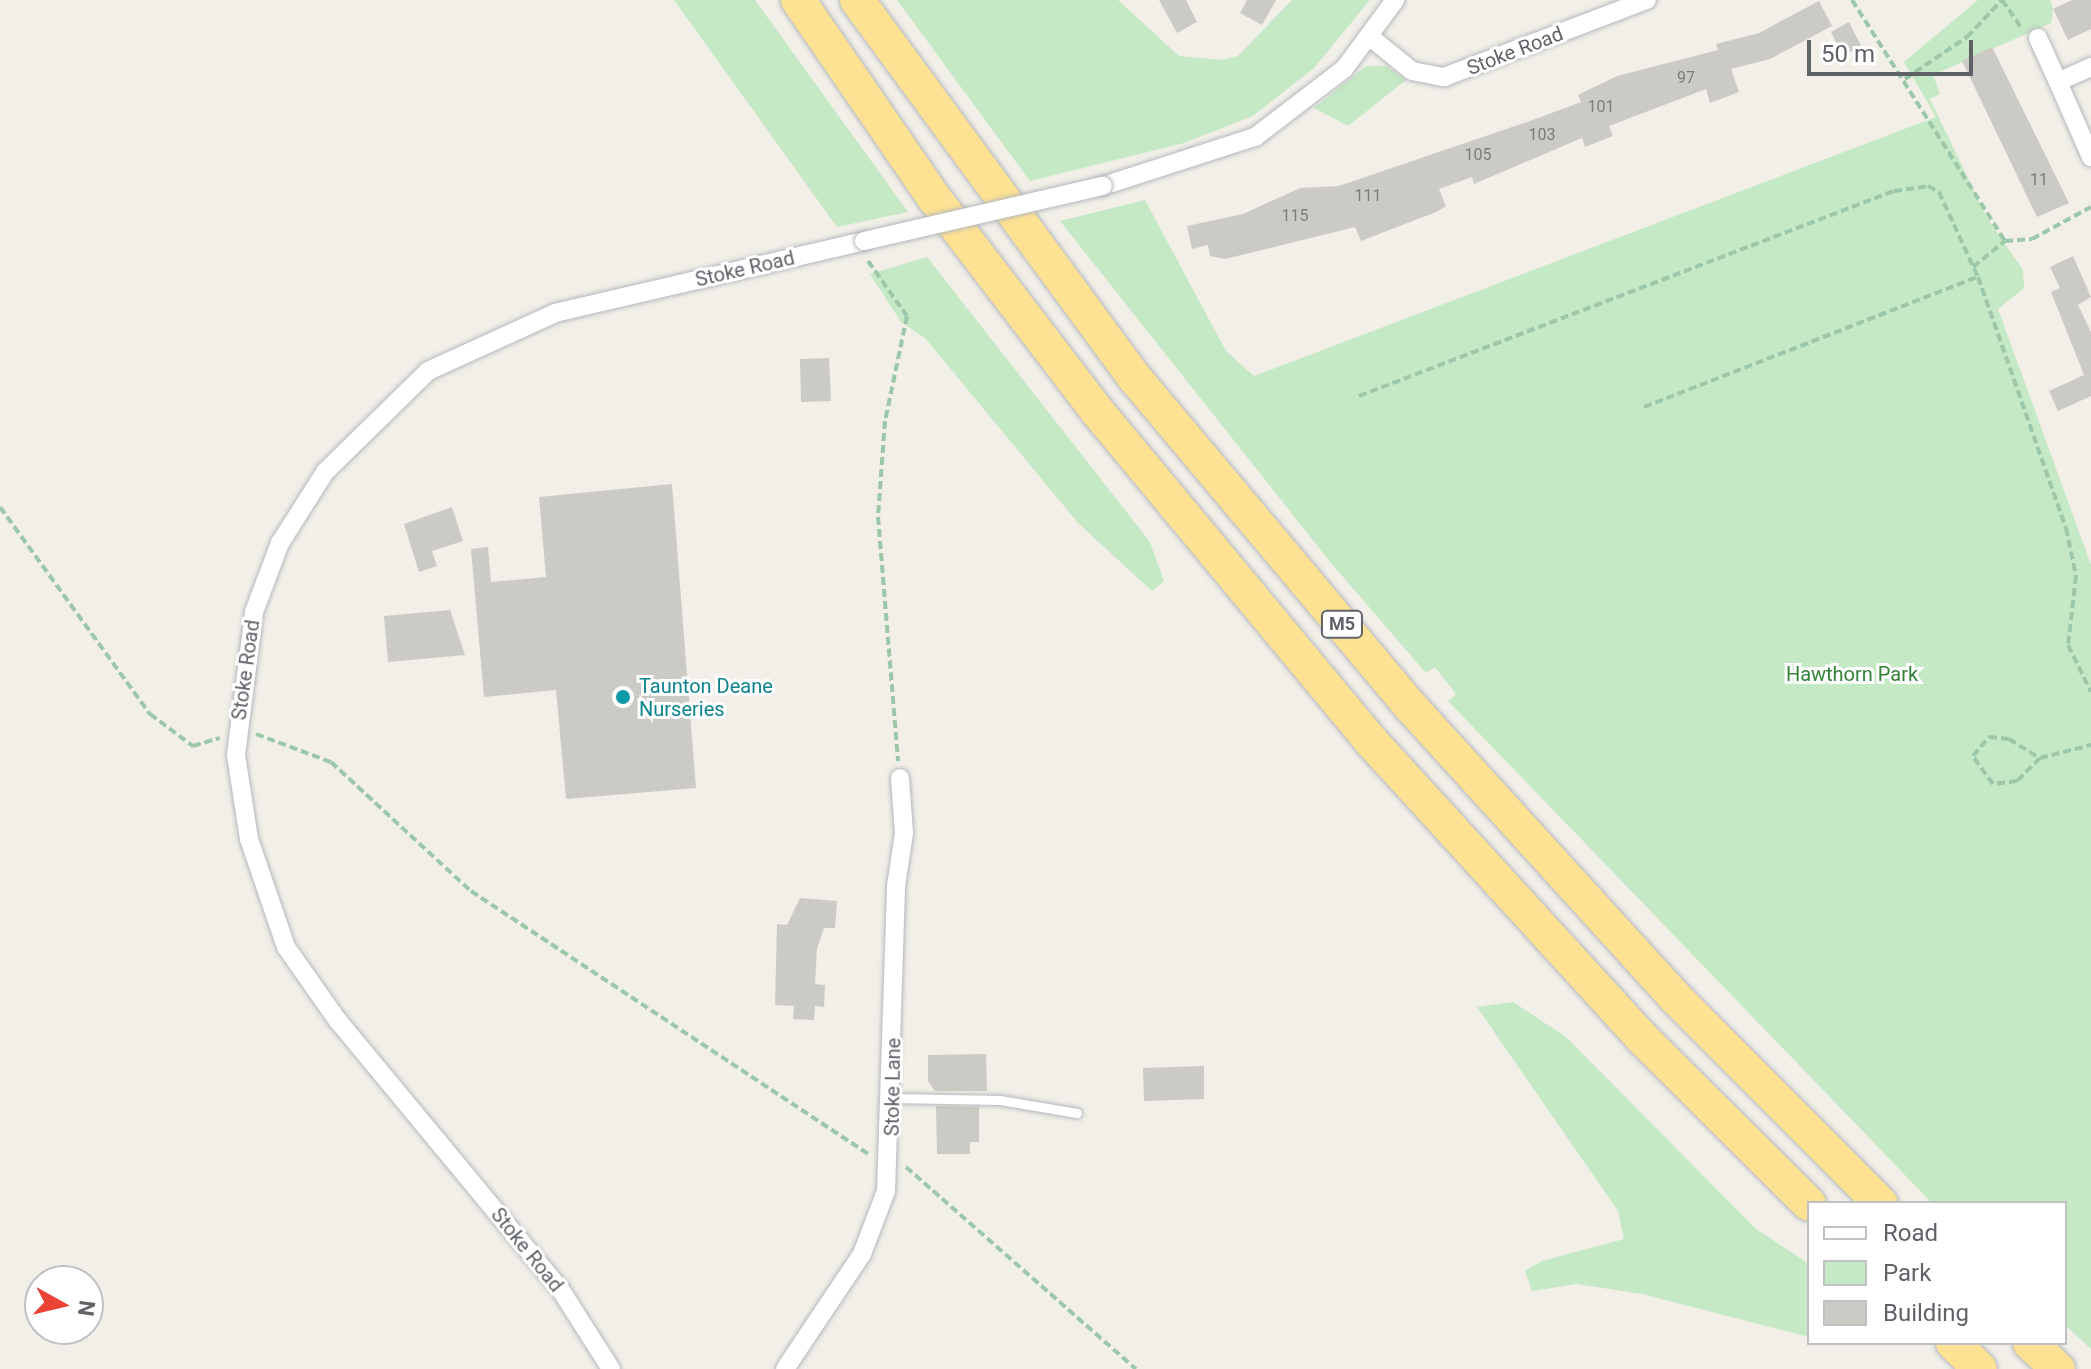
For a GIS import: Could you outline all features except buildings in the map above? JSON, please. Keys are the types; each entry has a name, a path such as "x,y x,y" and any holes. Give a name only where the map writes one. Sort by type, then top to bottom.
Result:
{"highway":[{"name":"M5","path":"798,0 935,199 1097,411 1371,741 1642,1038 1807,1202"},
{"name":"M5","path":"857,0 1134,377 1411,707 1675,997 1878,1201"},
{"path":"1955,1345 1980,1369"},
{"path":"2032,1345 2058,1369"}],"street":[{"path":"1369,36 1395,0"},
{"name":"Stoke Road","path":"611,1369 560,1289 338,1021 286,947 249,839 238,732 254,612 280,543 325,472 393,399 472,347 555,313 1103,186 1255,137 1302,106 1369,36 1412,71 1444,77 1647,0"},
{"path":"2038,38 2091,157"},
{"path":"2058,82 2091,67"},
{"name":"Stoke Lane","path":"785,1369 862,1254 889,1162 896,886 904,833 900,778"}],"lane":[{"path":"893,1098 1000,1100 1077,1113"}],"path":[{"path":"1852,0 1905,79 2005,241"},
{"path":"1905,79 1967,37 2002,0 2038,38"},
{"path":"1359,396 1913,186 1939,192 1978,277 2073,554 2068,645 2072,666 2091,692"},
{"path":"1973,267 2005,241 2032,239 2091,207"},
{"path":"860,242 907,316 885,421 878,517 900,778"},
{"path":"1644,407 1978,277"},
{"path":"0,507 150,714 193,746 238,732 331,762 471,891 889,1162 904,1165 1136,1369"},
{"path":"2040,758 2001,737 1984,740 1973,756 1982,778 2005,786 2040,758 2091,745"}],"green space":[{"path":"674,0 755,0 908,212 837,227"},
{"path":"897,0 1118,0 1179,56 1221,60 1238,56 1292,0 1370,0 1314,68 1253,116 1184,143 1030,181"},
{"name":"Hawthorn Park","path":"1978,0 2050,0 2053,9 2051,23 1933,75 1940,94 1930,99 1987,218 2023,270 2024,288 1998,309 2091,565 2091,1349 2067,1327 2067,1201 1930,1201 1448,701 1456,694 1435,667 1426,673 1331,563 1060,221 1145,200 1226,351 1254,376 1936,117 1904,62"},
{"path":"1366,66 1387,66 1406,80 1348,126 1314,108"},
{"path":"927,257 1150,542 1164,581 1152,591 1078,523 925,338 901,322 870,274"},
{"path":"1513,1002 1566,1037 1756,1229 1807,1263 1807,1336 1642,1294 1577,1284 1532,1291 1525,1271 1542,1261 1624,1239 1618,1211 1477,1007"}],"place":[{"name":"Taunton Deane Nurseries","path":"623,697"}]}
